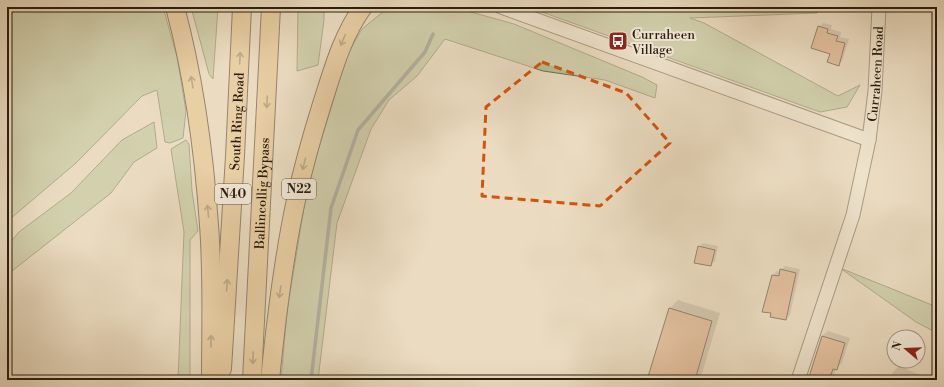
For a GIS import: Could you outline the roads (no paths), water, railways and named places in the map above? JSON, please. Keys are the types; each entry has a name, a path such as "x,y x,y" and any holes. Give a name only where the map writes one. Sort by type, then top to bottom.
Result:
{"highway":[{"path":"175,7 182,33 191,80 206,184 210,226 211,380"},
{"name":"South Ring Road","path":"221,380 235,156 242,7"},
{"name":"Ballincollig Bypass","path":"252,380 272,7"},
{"name":"N22","path":"270,380 284,263 305,162 340,48 349,28 363,7"}],"street":[{"path":"501,7 869,140"},
{"name":"Curraheen Road","path":"798,380 853,215 869,140 875,91 879,7"}],"waterway":[{"path":"311,380 331,208 358,130 425,52 433,34"}],"place":[{"name":"Curraheen Village","path":"618,41"}]}
